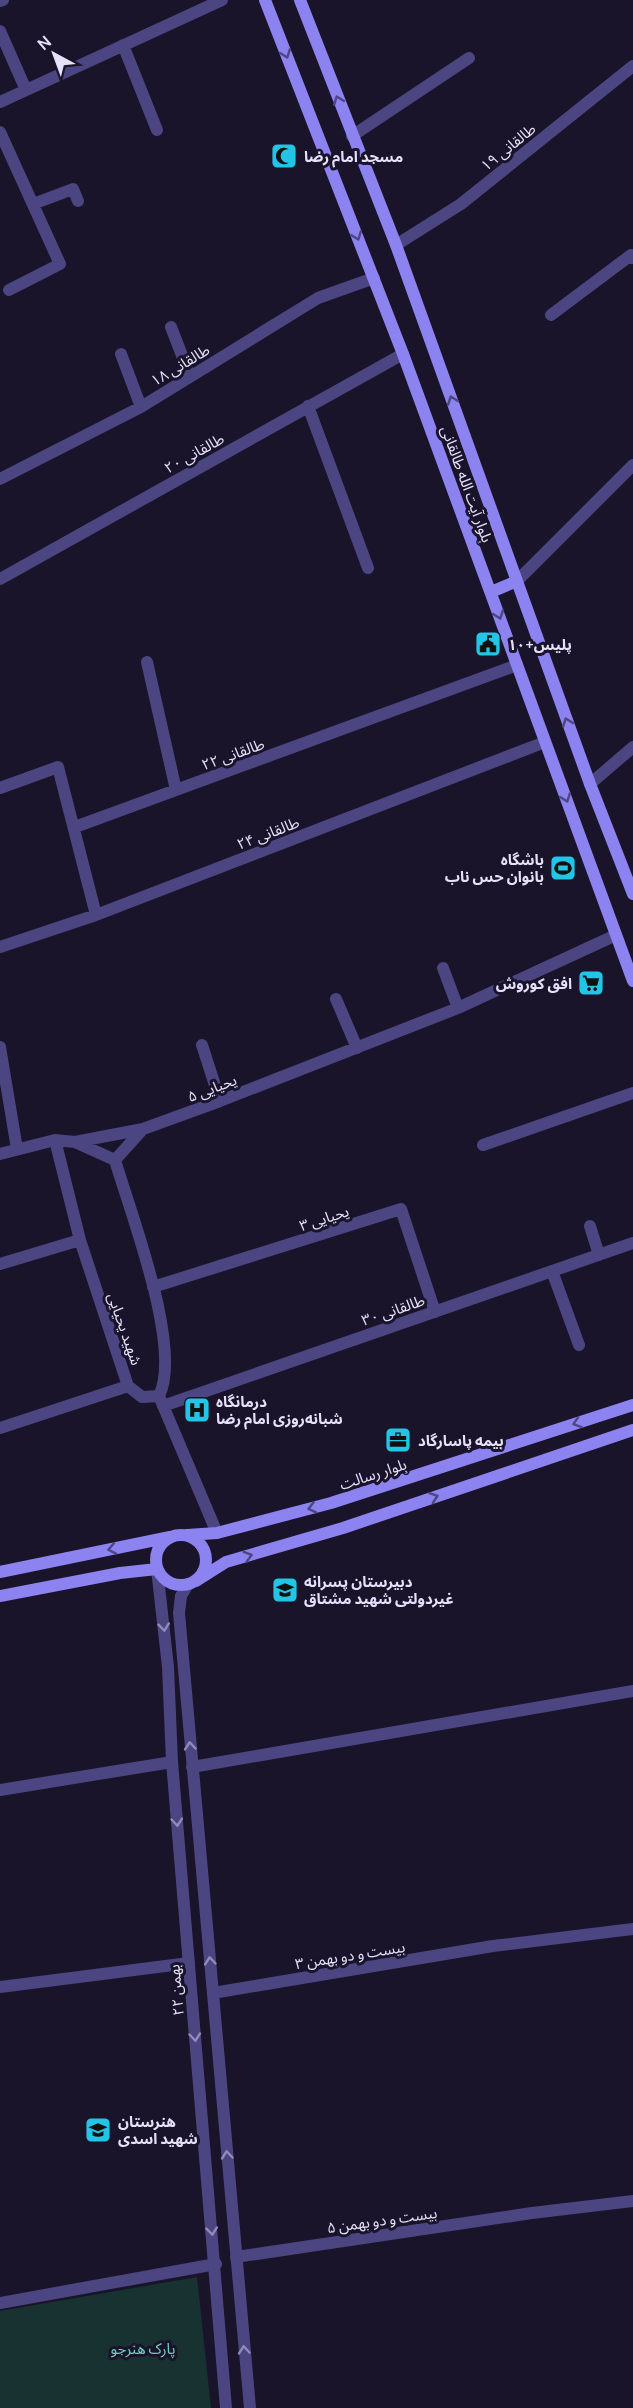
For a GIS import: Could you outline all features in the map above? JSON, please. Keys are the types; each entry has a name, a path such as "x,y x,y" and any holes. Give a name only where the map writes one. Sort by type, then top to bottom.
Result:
{"main road":[{"name":"بلوار آیت الله طالقانی","path":"265,0 403,354 633,981"},
{"name":"بلوار آیت الله طالقانی","path":"300,0 396,245 590,784 633,894"},
{"path":"491,592 517,581"},
{"name":"بلوار رسالت","path":"187,1535 218,1533 331,1503 633,1405"},
{"path":"170,1537 159,1548 156,1555 157,1569 161,1576 173,1584 192,1582 226,1562 343,1528 633,1430"},
{"path":"0,1572 187,1535 201,1544 206,1559 202,1575 192,1582"},
{"path":"0,1596 120,1573 157,1569"}],"street":[{"path":"0,102 222,0"},
{"path":"0,32 26,90"},
{"path":"123,45 157,130"},
{"path":"352,136 469,58"},
{"name":"طالقانی ۱۹","path":"396,245 460,204 633,66"},
{"path":"0,132 60,264 9,290"},
{"path":"33,204 73,189 78,201"},
{"path":"551,315 631,255 633,258"},
{"name":"طالقانی ۱۸","path":"0,479 141,407 318,298 374,278"},
{"path":"171,327 190,376"},
{"path":"122,354 141,407"},
{"name":"طالقانی ۲۰","path":"0,579 403,354"},
{"path":"308,406 368,568"},
{"path":"517,581 633,465"},
{"path":"147,662 176,790"},
{"name":"طالقانی ۲۲","path":"75,827 517,665"},
{"name":"طالقانی ۲۴","path":"0,946 96,915 546,742"},
{"path":"590,784 633,747"},
{"path":"0,788 58,767 96,915"},
{"name":"یحیایی ۵","path":"75,1142 143,1129 220,1101 458,1008 616,935"},
{"path":"443,968 458,1008"},
{"path":"336,999 357,1048"},
{"path":"202,1045 220,1101"},
{"path":"0,1047 16,1149"},
{"path":"483,1145 633,1093"},
{"path":"115,1160 143,1129"},
{"path":"0,1154 55,1140 75,1142 115,1160 153,1287 164,1341 165,1385 161,1401 218,1533"},
{"name":"شهید یحیایی","path":"55,1140 80,1240 128,1386 142,1397 161,1401"},
{"name":"یحیایی ۳","path":"153,1287 401,1209 435,1312"},
{"path":"590,1226 599,1255"},
{"path":"0,1264 80,1240"},
{"name":"طالقانی ۳۰","path":"161,1401 435,1312 633,1243"},
{"path":"552,1271 579,1345"},
{"path":"0,1428 128,1386"},
{"name":"۲۲ بهمن","path":"157,1569 168,1666 172,1762 216,2264 226,2408"},
{"path":"192,1582 181,1596 179,1613 250,2408"},
{"path":"192,1767 470,1721 633,1691"},
{"path":"0,1790 172,1762"},
{"name":"بیست و دو بهمن ۳","path":"213,1993 493,1946 633,1929"},
{"path":"0,1987 189,1963"},
{"name":"بیست و دو بهمن ۵","path":"236,2257 532,2213 633,2201"},
{"path":"0,2303 216,2264"}],"green space":[{"name":"پارک هنرجو","path":"197,2277 211,2408 0,2408 0,2311"}],"place":[{"name":"مسجد امام رضا","path":"284,156"},
{"name":"پلیس+۱۰","path":"488,644"},
{"name":"باشگاه بانوان حس ناب","path":"563,868"},
{"name":"افق کوروش","path":"591,983"},
{"name":"درمانگاه شبانه‌روزی امام رضا","path":"197,1410"},
{"name":"بیمه پاسارگاد","path":"398,1440"},
{"name":"دبیرستان پسرانه غیردولتی شهید مشتاق","path":"285,1590"},
{"name":"هنرستان شهید اسدی","path":"98,2130"}]}
